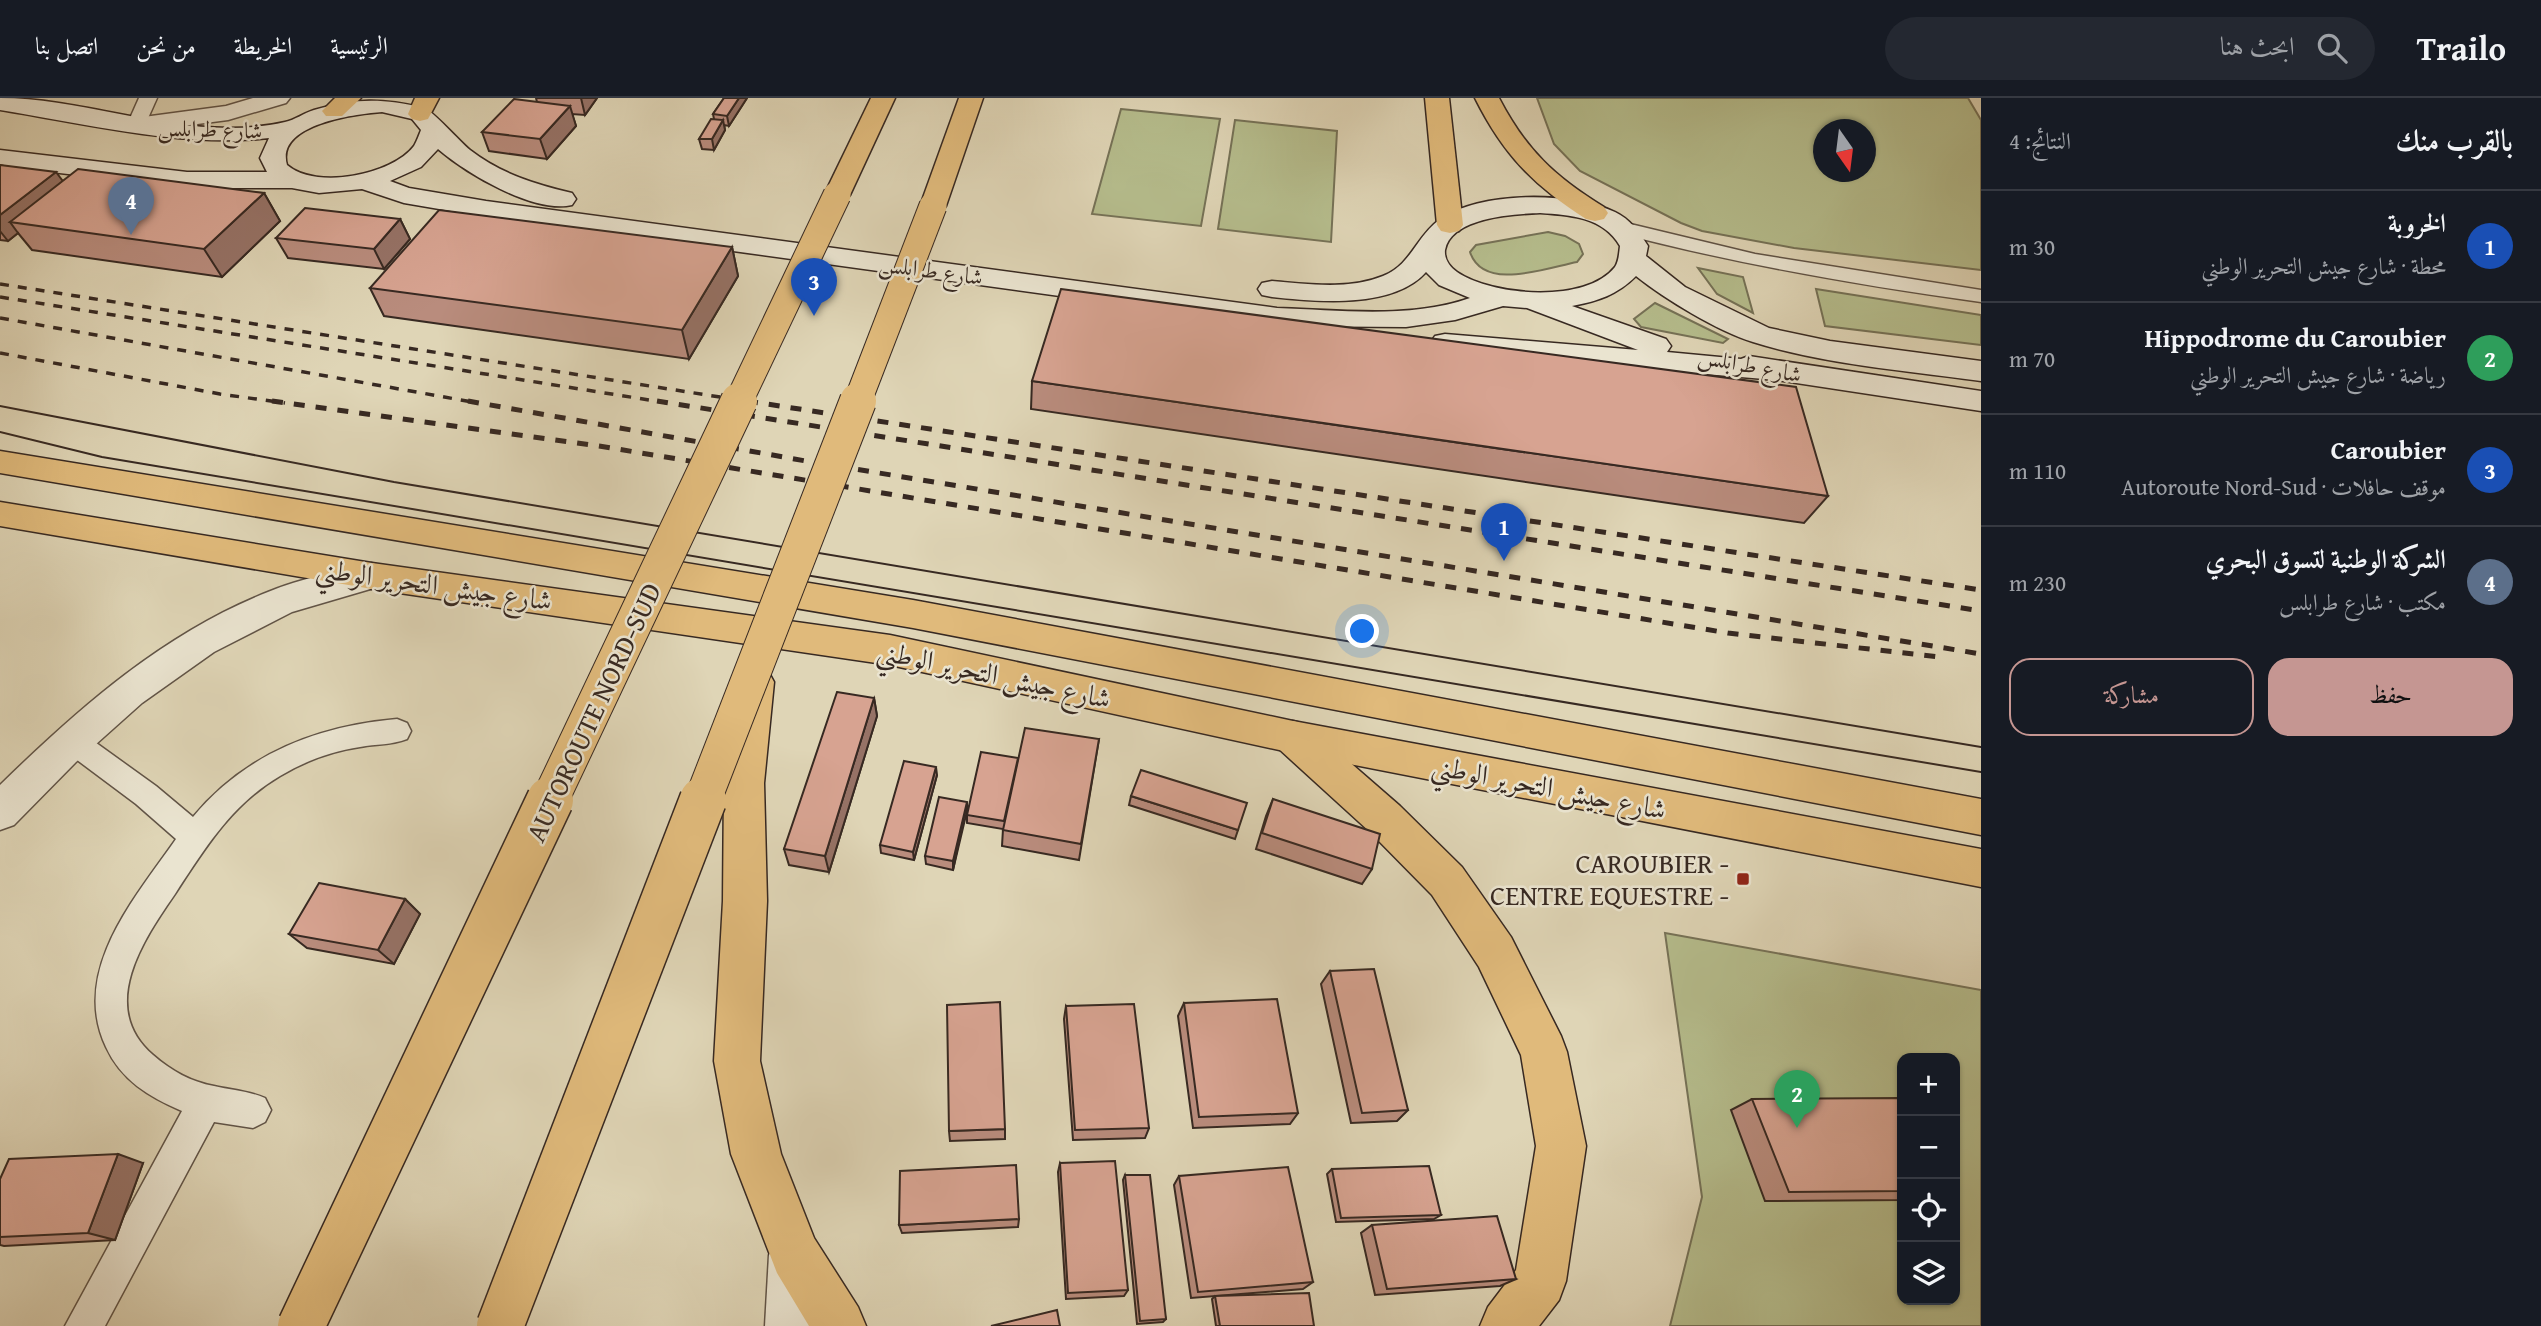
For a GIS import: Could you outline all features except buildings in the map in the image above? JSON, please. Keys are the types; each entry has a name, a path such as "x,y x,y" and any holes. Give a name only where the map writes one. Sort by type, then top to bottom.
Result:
{"highway":[{"path":"858,153 870,98"},
{"name":"AUTOROUTE NORD-SUD","path":"301,1326 883,98"},
{"path":"500,1326 933,205 971,98"},
{"path":"949,159 993,98"},
{"path":"1437,98 1450,225"},
{"path":"1487,98 1502,129 1530,166 1565,195 1595,213"},
{"name":"شارع جيش التحرير الوطني","path":"0,462 912,614 1981,817"},
{"name":"شارع جيش التحرير الوطني","path":"0,514 372,576 890,650 1293,737 1981,868"},
{"path":"758,657 744,783 745,901 737,1061 756,1154 795,1255 839,1326"},
{"path":"1293,737 1385,820 1447,881 1495,952 1544,1052 1561,1146 1540,1281 1507,1326"}],"main road":[{"path":"136,125 228,113 278,98"},
{"name":"شارع طرابلس","path":"0,103 136,125 220,134 289,132"},
{"path":"0,136 161,153 241,161 326,185 364,181 410,163 429,146 427,114 382,105 341,105 289,132 224,147 161,153"},
{"name":"شارع طرابلس","path":"427,114 467,162 488,175 533,192 574,201 1205,281"},
{"path":"284,174 273,153 289,132"},
{"name":"شارع طرابلس","path":"0,158 187,180 284,174"},
{"name":"شارع طرابلس","path":"364,181 404,195 486,209 1277,317 1353,320 1417,318 1452,313 1513,298 1633,339 1773,371 1981,401"},
{"path":"1247,287 1295,292 1330,292 1386,285 1412,271 1432,246 1450,225 1480,212 1518,205 1562,206 1595,213 1622,228 1634,246 1632,259 1625,272 1597,290 1552,300 1513,298 1471,290 1447,278 1437,268 1431,257 1432,246"},
{"name":"شارع طرابلس","path":"1632,259 1675,293 1717,316 1760,334 1830,350 1981,371"},
{"path":"1277,317 1413,340 1773,371"},
{"path":"0,812 71,740 162,668 226,629 280,602 372,576"},
{"path":"792,1326 795,1255"}],"lane":[{"path":"136,125 148,98"},
{"path":"1622,228 1679,244 1789,268 1981,296"},
{"path":"253,1110 206,1102 160,1082 130,1060 113,1029 110,993 120,954 219,804 252,778 287,757 324,741 361,733 397,731"},
{"path":"71,740 146,795 195,837"},
{"path":"84,1326 206,1102"}],"green space":[{"path":"1537,98 1968,98 1981,120 1981,270 1794,248 1702,231 1580,171 1554,144"},
{"path":"1121,109 1220,119 1201,226 1092,214"},
{"path":"1235,120 1337,131 1331,242 1218,229"},
{"path":"1548,232 1565,236 1579,244 1583,254 1577,262 1533,272 1501,274 1488,271 1477,264 1470,252 1476,245"},
{"path":"1698,268 1743,277 1753,313 1717,294"},
{"path":"1816,289 1981,315 1981,345 1825,326"},
{"path":"1655,303 1728,339 1723,343 1641,327 1634,319"},
{"path":"1665,933 1981,990 1981,1326 1670,1326 1702,1197"}],"tram line":[{"path":"0,406 394,482 1981,747"},
{"path":"0,432 102,457 1981,772"}],"railway":[{"path":"0,284 758,403"},
{"path":"0,297 668,403"},
{"path":"0,318 478,403"},
{"path":"0,353 220,394 285,403"},
{"path":"272,401 599,446 1728,633 1939,657"},
{"path":"468,401 806,461 1981,654"},
{"path":"657,401 1981,611"},
{"path":"747,401 1981,590"}],"place":[{"name":"الشركة الوطنية لتسوق البحري","path":"131,235"},
{"name":"Caroubier","path":"814,316"},
{"name":"الخروبة","path":"1504,561"},
{"name":"CAROUBIER - CENTRE EQUESTRE -","path":"1743,879"},
{"name":"Hippodrome du Caroubier","path":"1797,1128"}]}
